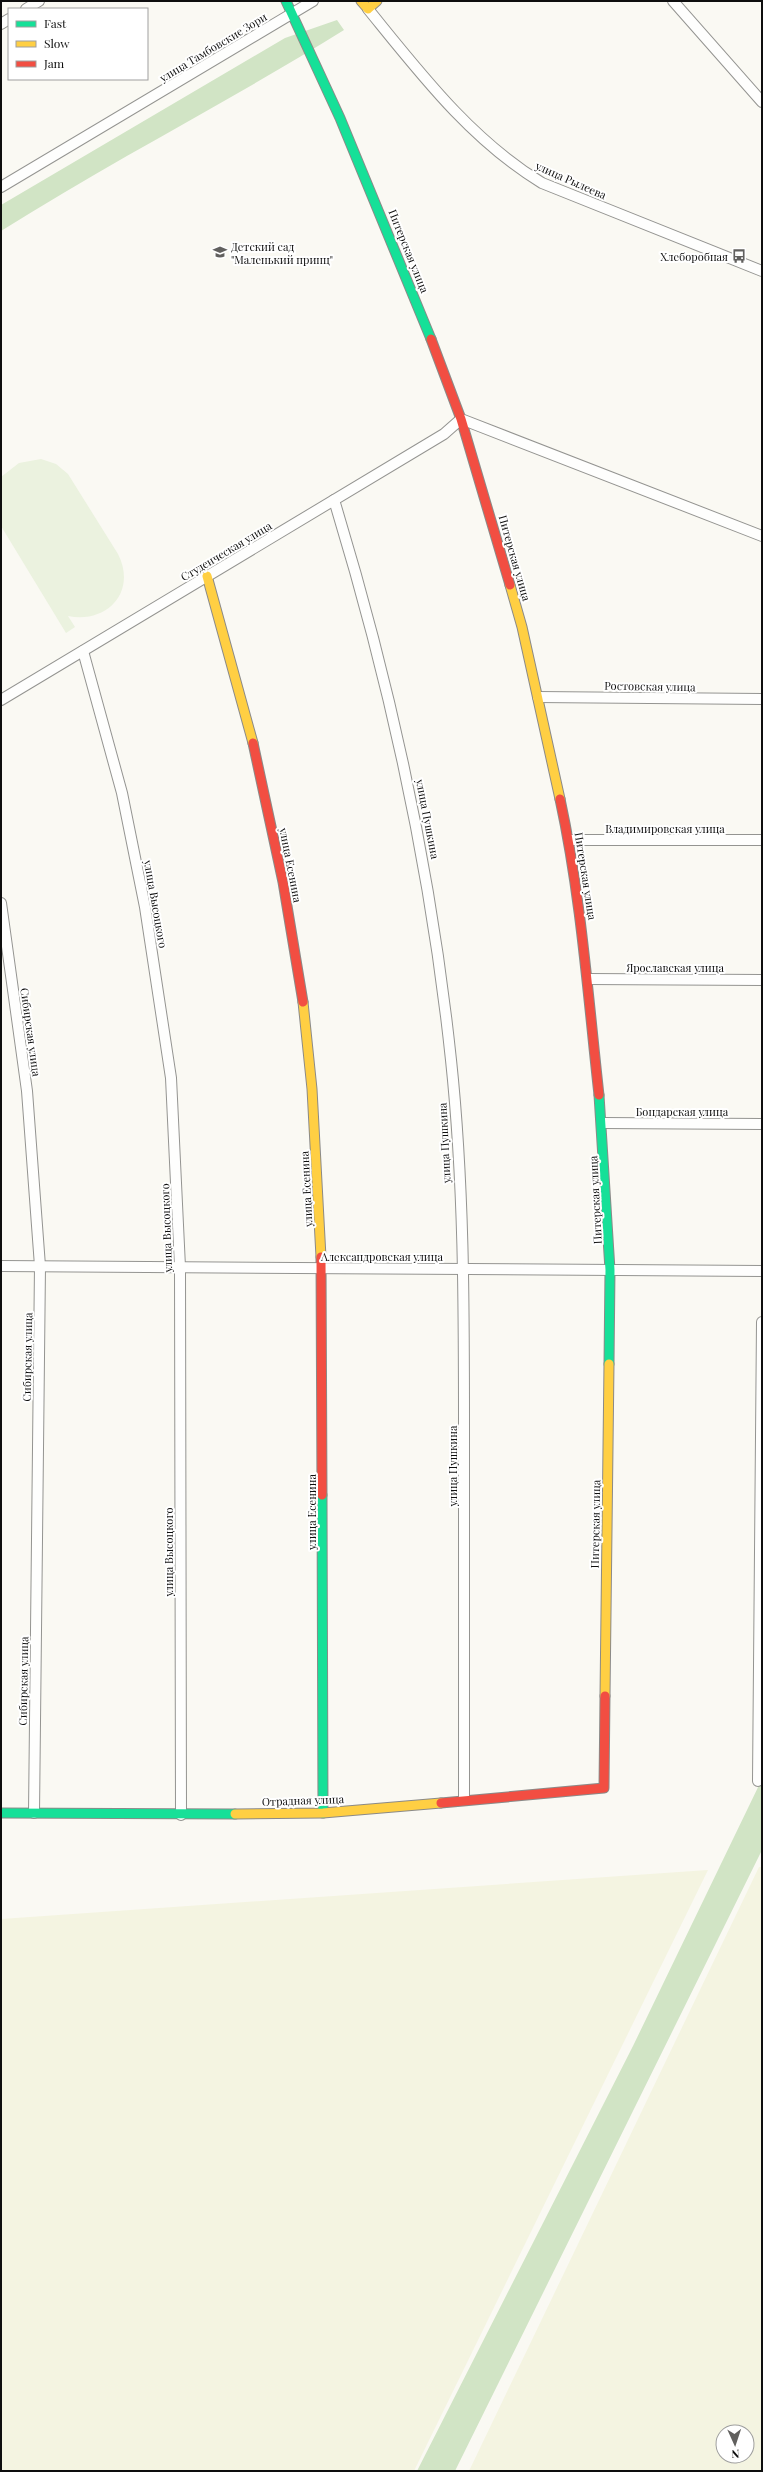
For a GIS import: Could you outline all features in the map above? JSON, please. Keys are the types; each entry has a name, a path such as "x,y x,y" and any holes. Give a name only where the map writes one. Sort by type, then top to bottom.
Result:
{"street":[{"path":"28,8 39,1"},
{"name":"Питерская улица","path":"286,1 293,13 386,226 461,419 522,627 569,840 588,979 602,1123 610,1270 604,1788"},
{"name":"улица Тамбовские Зори","path":"1,187 313,1"},
{"name":"улица Рылеева","path":"361,1 460,118 493,149 518,167 542,182 762,271"},
{"path":"368,9 377,1"},
{"path":"673,1 762,102"},
{"path":"461,419 762,536"},
{"name":"Студенческая улица","path":"1,700 444,434 461,419"},
{"name":"улица Пушкина","path":"334,500 356,570 405,765 428,886 452,1064 464,1269 464,1799"},
{"name":"улица Есенина","path":"207,576 249,722 283,882 301,985 312,1089 322,1268 323,1813"},
{"name":"улица Высоцкого","path":"83,651 122,793 145,907 171,1078 180,1267 181,1815"},
{"name":"Ростовская улица","path":"538,697 762,700"},
{"name":"Владимировская улица","path":"569,840 762,840"},
{"name":"Сибирская улица","path":"1,904 27,1091 40,1266 34,1813"},
{"name":"Ярославская улица","path":"588,979 762,980"},
{"name":"Бондарская улица","path":"602,1123 762,1124"},
{"name":"Александровская улица","path":"1,1266 762,1271"},
{"path":"758,1780 760,1712 762,1322"},
{"name":"Отрадная улица","path":"1,1813 181,1815 323,1813 464,1799 604,1788"}],"green space":[{"path":"337,20 344,30 259,81 86,179 1,231 1,205 285,38"},
{"path":"41,459 56,464 68,474 118,554 123,568 124,580 121,592 115,602 106,610 95,615 82,617 68,616 75,627 66,633 1,526 1,477 19,463"},
{"path":"762,1779 762,1850 455,2471 417,2471 633,2046"},
{"path":"759,1867 762,1867 762,2471 469,2471"},
{"path":"708,1870 414,2471 1,2471 1,1919"}],"traffic: fast":[{"path":"286,1 340,118 431,339"},
{"path":"599,1095 610,1270 609,1364"},
{"path":"322,1495 323,1813"},
{"path":"1,1813 235,1814"}],"traffic: slow":[{"path":"361,1 368,9 377,1"},
{"path":"207,576 253,743"},
{"path":"510,585 522,627 560,799"},
{"path":"303,1002 312,1089 321,1257"},
{"path":"605,1696 609,1364"},
{"path":"235,1814 323,1813 441,1803"}],"traffic: jam":[{"path":"431,339 461,419 510,585"},
{"path":"253,743 283,882 303,1002"},
{"path":"560,799 579,909 599,1095"},
{"path":"321,1257 322,1495"},
{"path":"441,1803 604,1788 605,1696"}],"place":[{"name":"Детский сад \"Маленький принц\"","path":"220,252"},
{"name":"Хлеборобная","path":"739,256"}]}
